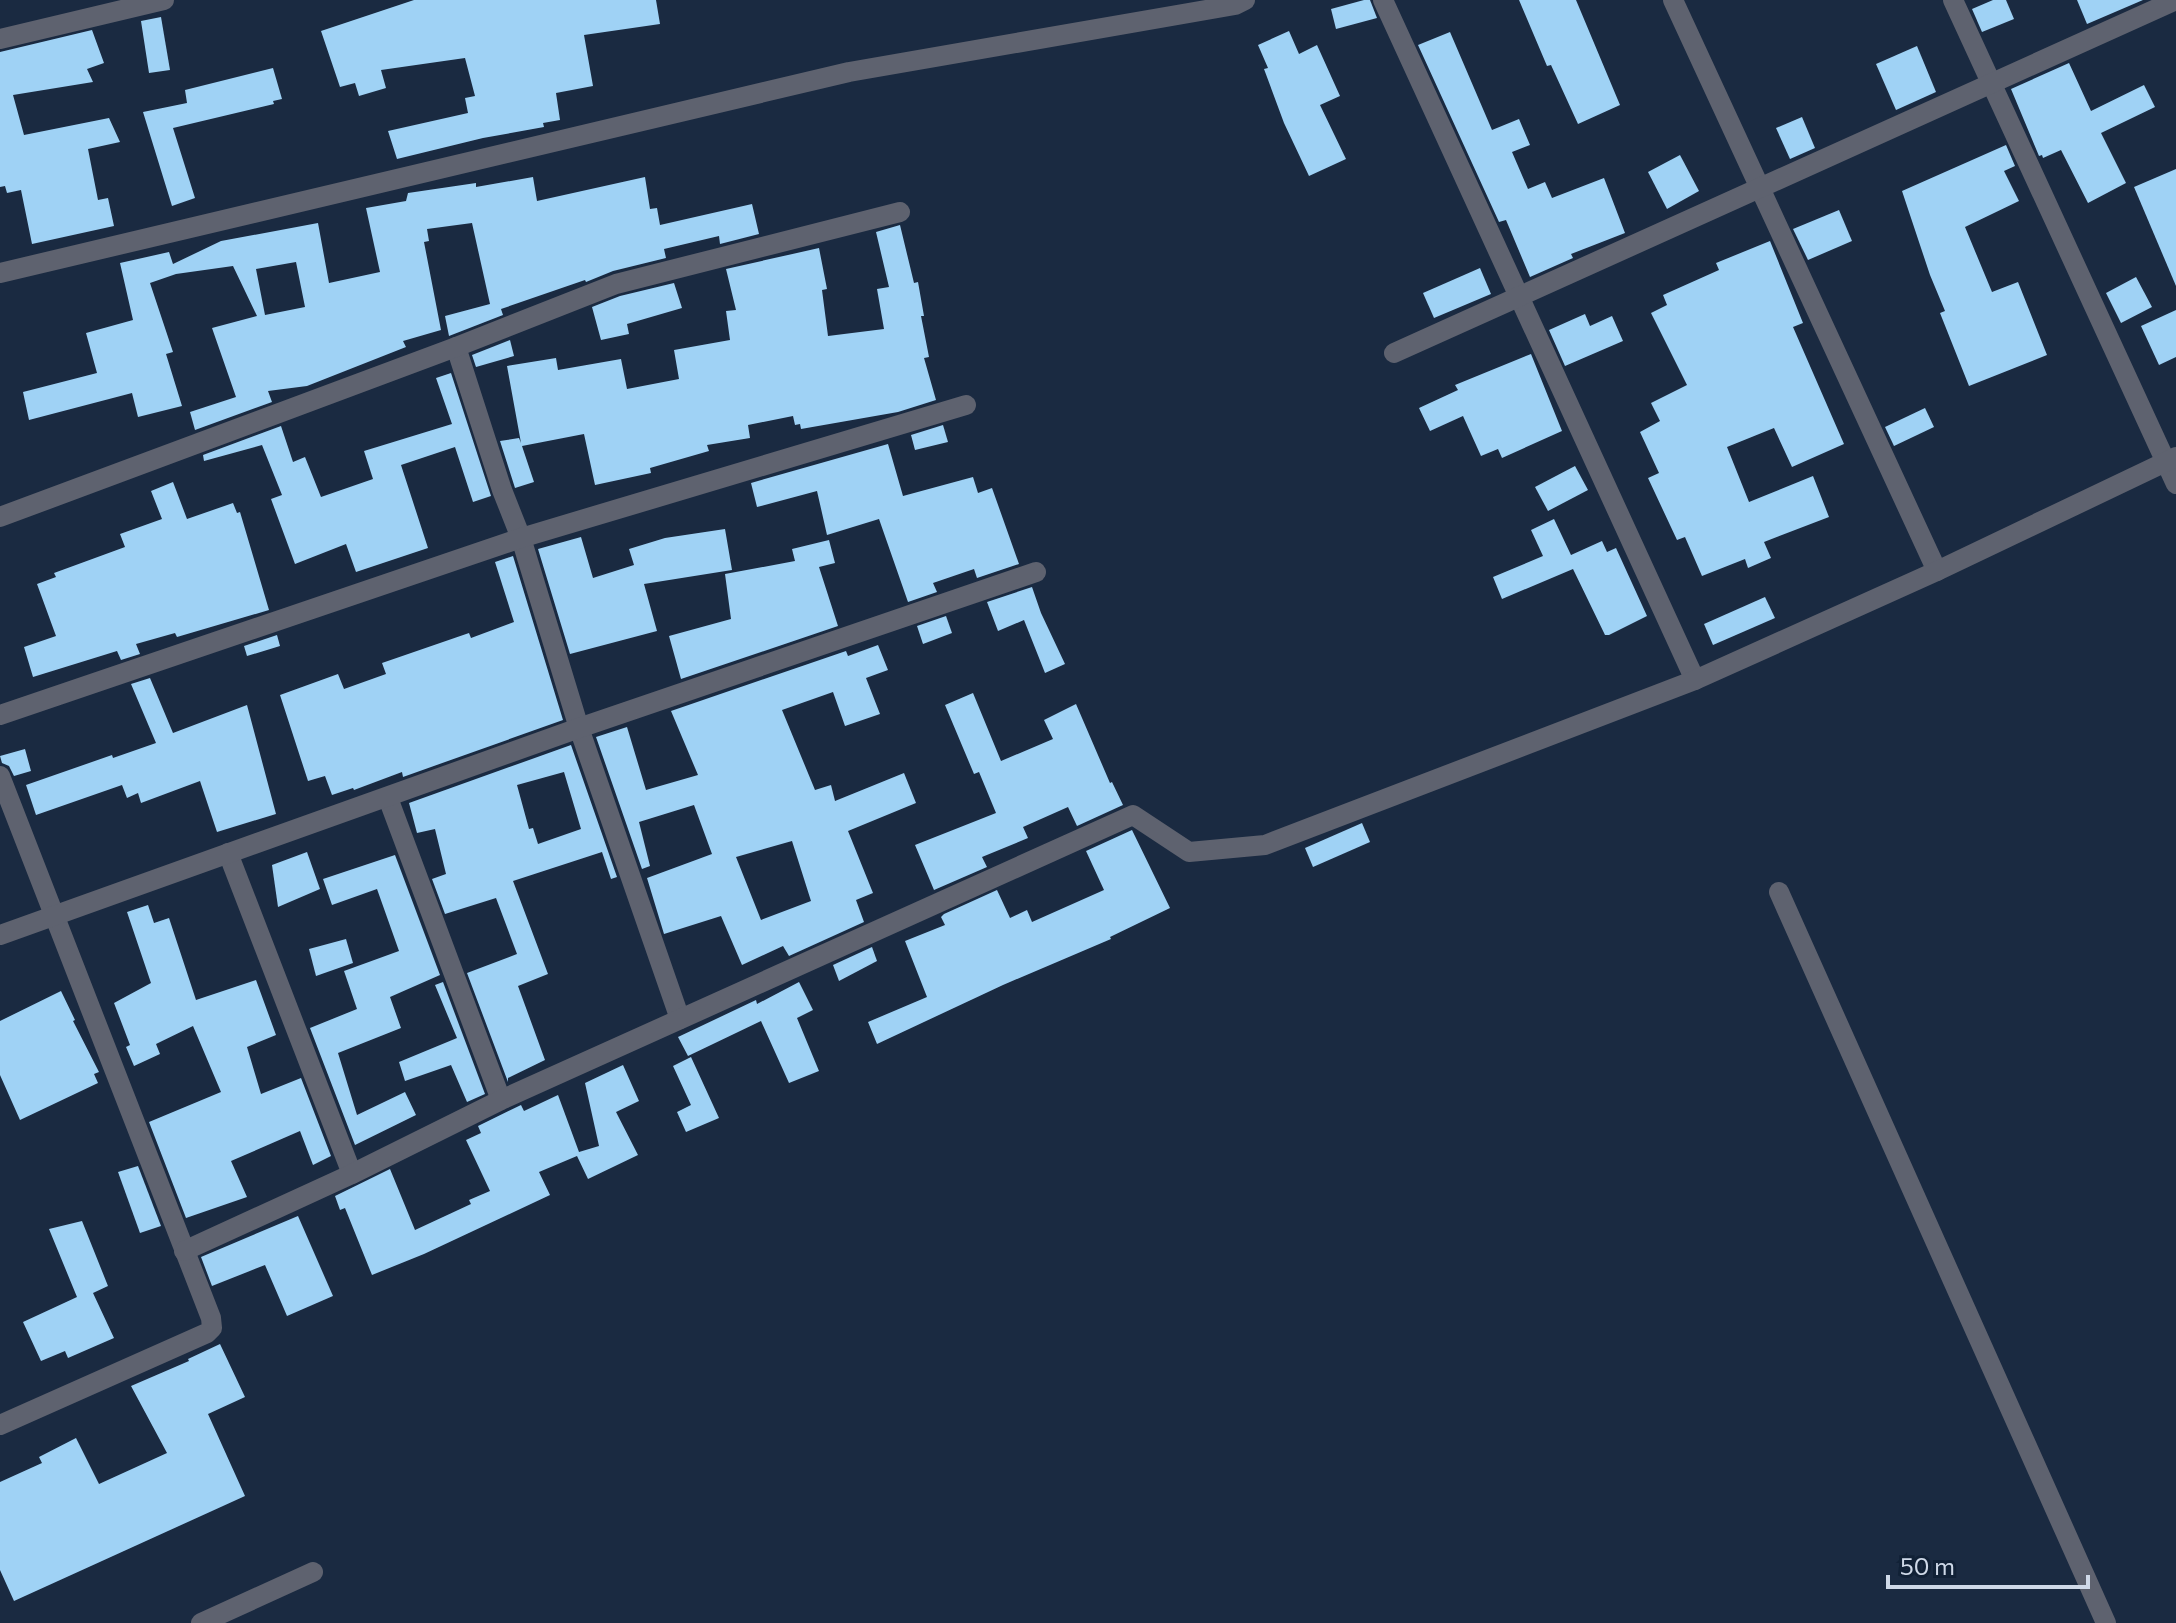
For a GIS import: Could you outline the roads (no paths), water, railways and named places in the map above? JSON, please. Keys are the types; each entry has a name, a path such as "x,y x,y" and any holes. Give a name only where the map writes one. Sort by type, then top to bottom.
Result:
{"street":[{"path":"0,39 164,0"},
{"path":"0,273 849,72 1235,5 1245,0"},
{"path":"1383,0 1695,680"},
{"path":"1673,0 1937,571"},
{"path":"1953,0 2171,459 2176,484"},
{"path":"1394,353 2176,0"},
{"path":"0,517 616,284 900,212"},
{"path":"456,347 502,490 521,538 579,728 680,1019"},
{"path":"0,715 521,538 966,405"},
{"path":"184,1251 352,1174 501,1100 1133,815 1189,852 1265,845 1695,680 1937,571 2171,459"},
{"path":"0,935 579,728 1036,572"},
{"path":"0,776 211,1318 212,1328 207,1333 0,1425"},
{"path":"388,798 501,1100"},
{"path":"228,853 352,1174"},
{"path":"1779,892 2106,1623"},
{"path":"201,1623 313,1572"}]}
